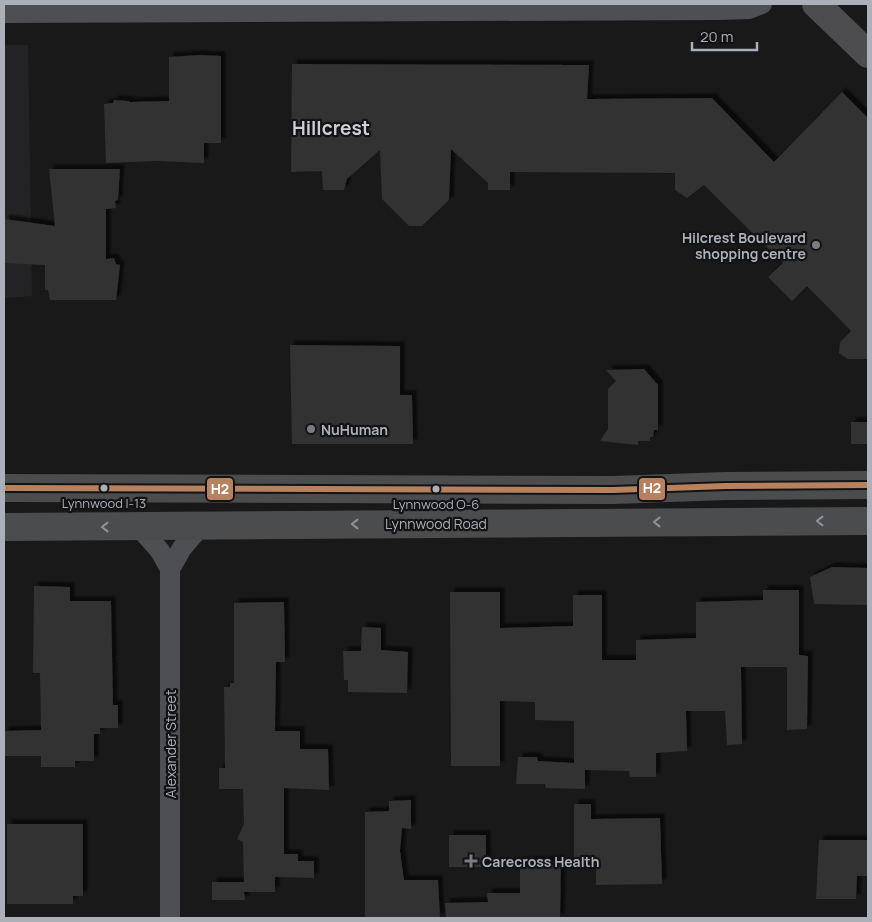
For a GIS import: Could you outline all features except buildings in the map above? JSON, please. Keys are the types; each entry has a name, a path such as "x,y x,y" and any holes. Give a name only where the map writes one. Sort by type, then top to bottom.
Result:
{"main road":[{"path":"816,4 868,54"},
{"path":"4,488 613,490 868,484"},
{"name":"Lynnwood Road","path":"4,527 868,521"}],"street":[{"path":"4,13 718,10 749,9 762,4"},
{"path":"170,569 182,548 202,526"},
{"path":"139,527 160,551 170,569"},
{"name":"Alexander Street","path":"170,569 170,918"}],"shaded area":[{"path":"4,45 28,45 32,296 4,298"}],"transit line":[{"name":"H2","path":"4,488 613,490 726,486 868,485"}],"place":[{"name":"Hilcrest Boulevard shopping centre","path":"816,245"},
{"name":"NuHuman","path":"311,429"},
{"name":"Lynnwood I-13","path":"104,488"},
{"name":"Lynnwood O-6","path":"436,489"},
{"name":"Carecross Health","path":"471,861"}],"district":[{"name":"Hillcrest","path":"331,128"}]}
